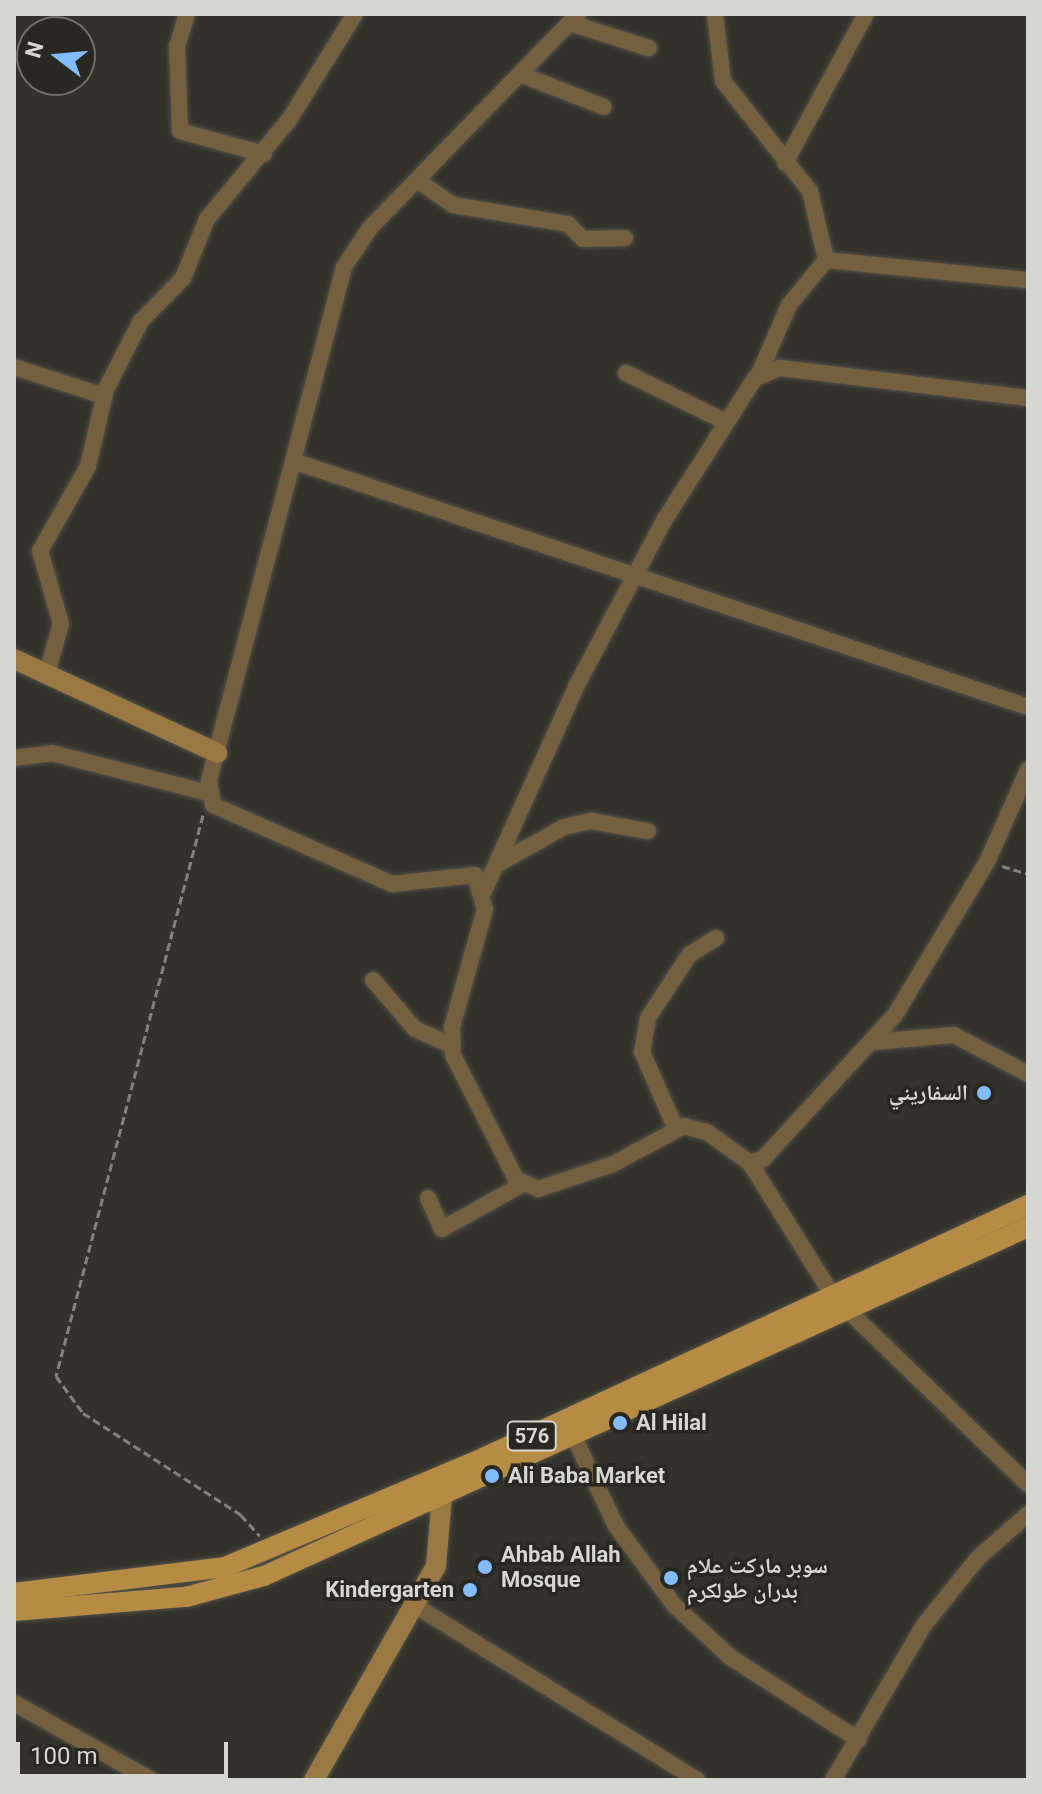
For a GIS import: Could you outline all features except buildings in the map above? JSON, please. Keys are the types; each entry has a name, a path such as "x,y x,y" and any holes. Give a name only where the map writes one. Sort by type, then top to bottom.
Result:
{"main road":[{"name":"576","path":"14,1611 220,1589 575,1439 1028,1205"},
{"name":"576","path":"14,1593 201,1573 266,1551 840,1304 1028,1227"}],"street":[{"path":"187,14 177,46 180,131 264,154"},
{"path":"47,673 61,624 40,551 88,466 104,396 141,321 183,278 207,219 264,154 355,14"},
{"path":"715,14 723,81 815,202 826,260"},
{"path":"785,163 866,14"},
{"path":"208,793 344,267 417,180 574,18 649,48"},
{"path":"520,74 604,107"},
{"path":"417,180 453,205 568,224 583,239 625,238"},
{"path":"826,260 1028,280"},
{"path":"451,1045 484,891 495,866 636,575 726,422 759,374 789,305 826,260"},
{"path":"14,367 104,396"},
{"path":"759,374 780,368 1028,398"},
{"path":"626,373 726,422"},
{"path":"293,461 1028,707"},
{"path":"14,659 217,753"},
{"path":"14,758 52,753 208,793 220,811 385,882 471,871 484,891"},
{"path":"750,1163 763,1159 873,1042 987,862 1028,770"},
{"path":"495,866 564,827 591,821 648,831"},
{"path":"676,1129 642,1052 648,1018 689,955 716,938"},
{"path":"373,980 415,1029 451,1045 523,1184"},
{"path":"873,1042 954,1035 1028,1074"},
{"path":"428,1198 442,1229 523,1184 552,1186 676,1129 700,1128 750,1163 840,1304 1028,1484"},
{"path":"575,1439 616,1526 674,1605 730,1657 859,1740"},
{"path":"314,1780 414,1605 440,1553 442,1496"},
{"path":"833,1780 924,1625 978,1558 1028,1514"},
{"path":"414,1605 697,1780"},
{"path":"14,1703 151,1780"}],"path":[{"path":"208,793 56,1376 83,1413 241,1515 266,1551"},
{"path":"987,862 1028,874"}],"place":[{"name":"السفاريني","path":"984,1093"},
{"name":"Al Hilal","path":"620,1423"},
{"name":"Ali Baba Market","path":"492,1476"},
{"name":"Ahbab Allah Mosque","path":"485,1567"},
{"name":"سوبر ماركت علام بدران طولكرم","path":"671,1578"},
{"name":"Kindergarten","path":"470,1590"}]}
